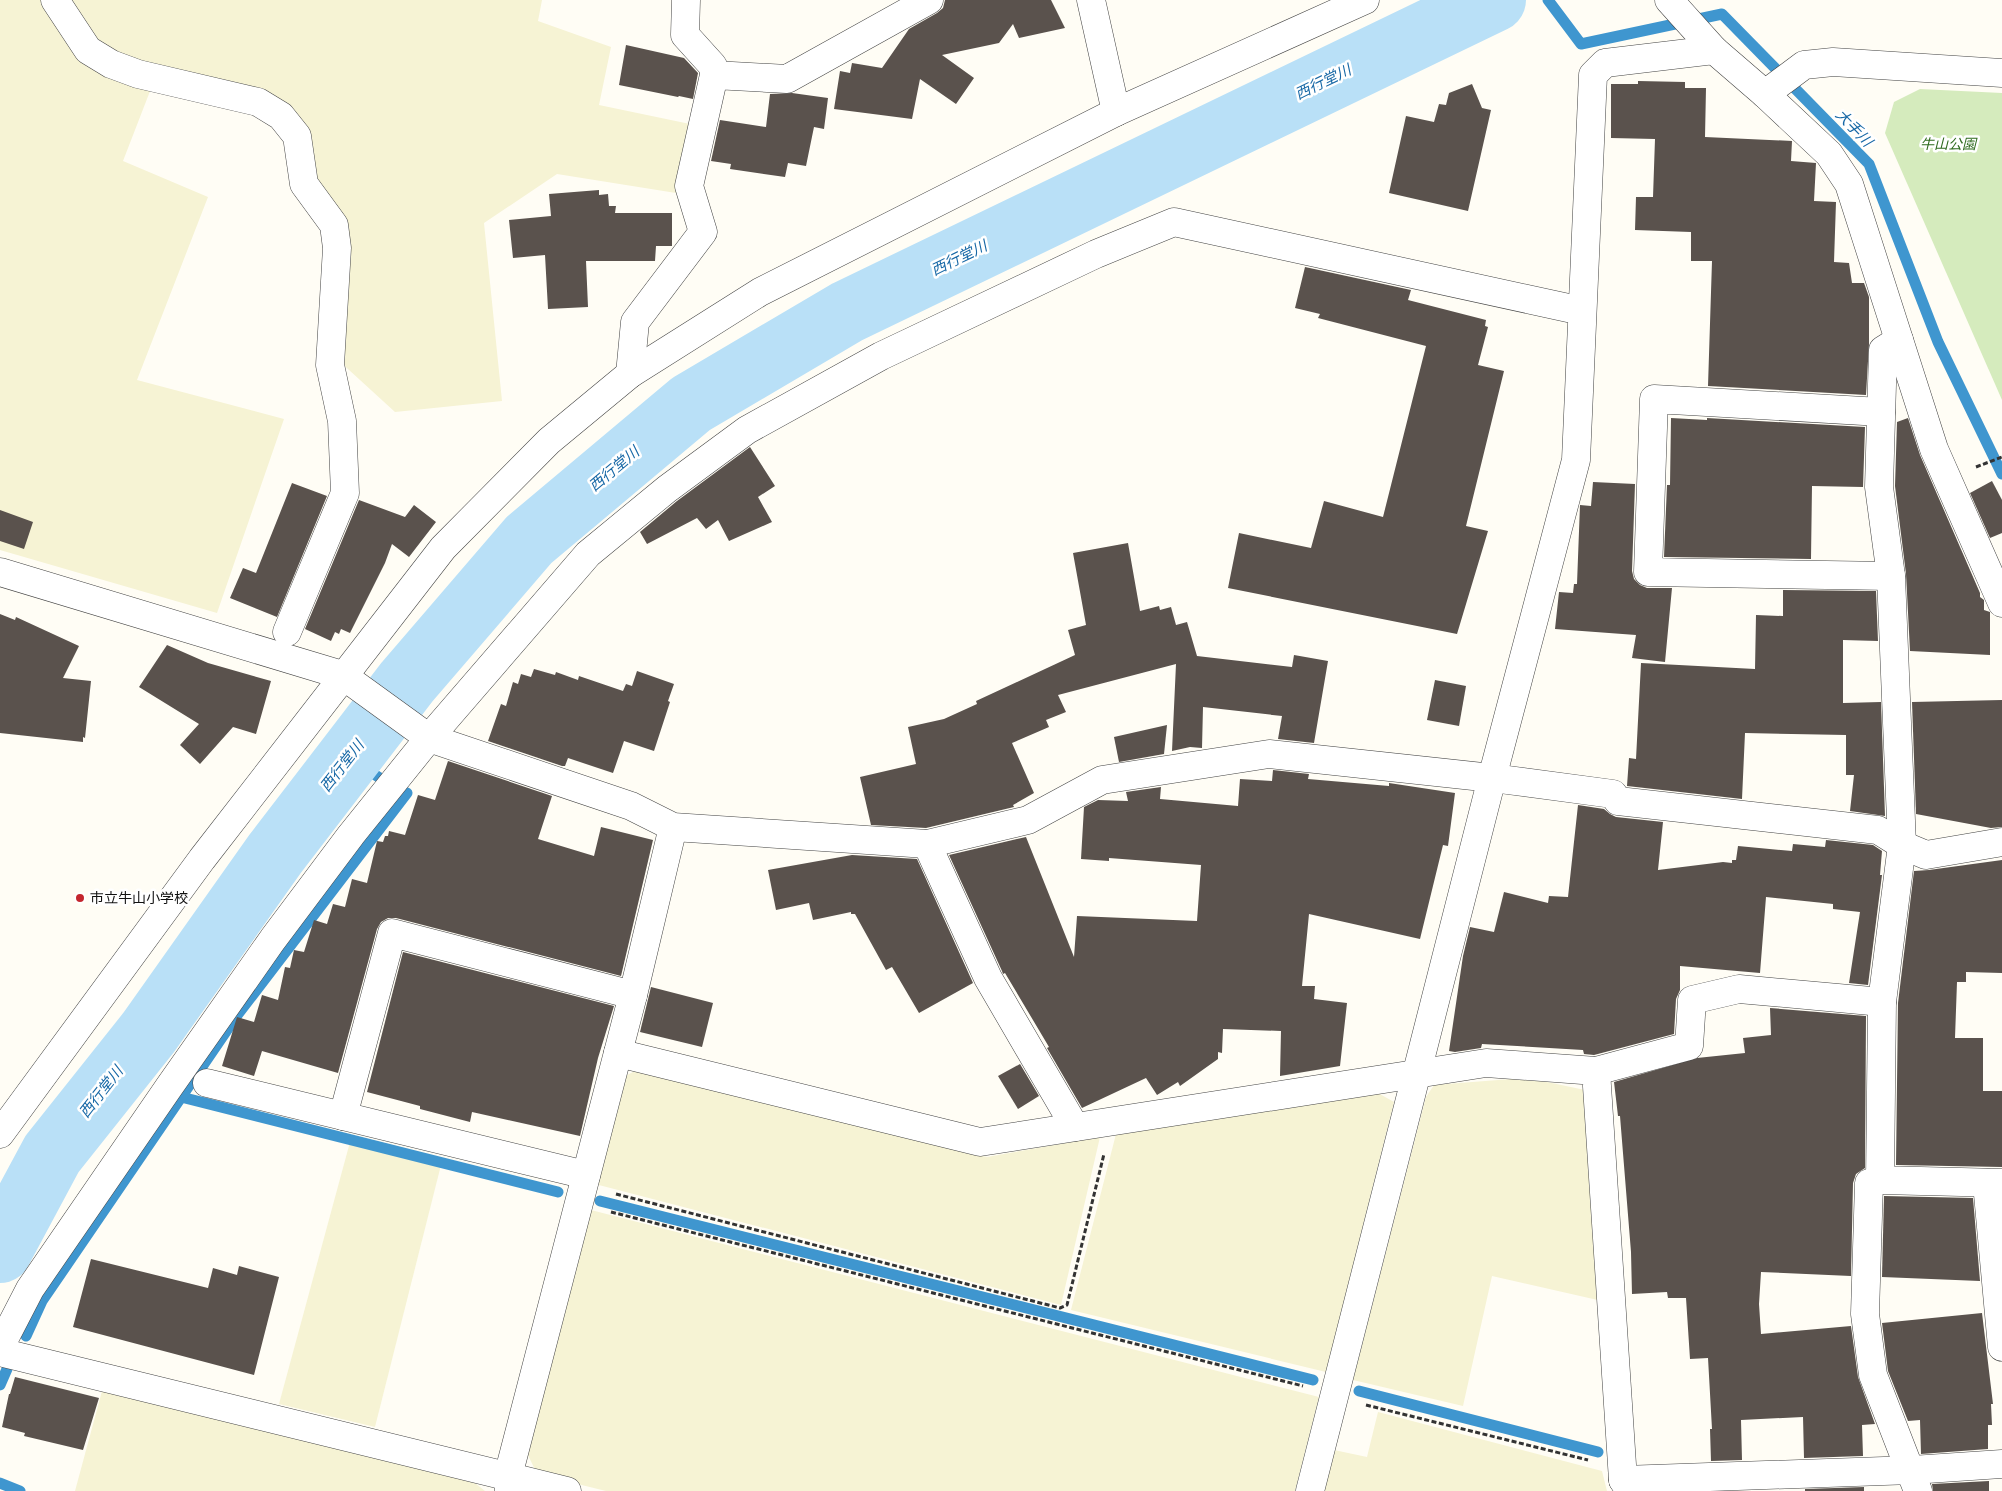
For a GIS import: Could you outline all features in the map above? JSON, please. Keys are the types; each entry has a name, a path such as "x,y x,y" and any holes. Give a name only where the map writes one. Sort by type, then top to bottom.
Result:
{"street":[{"path":"55,0 88,50 111,64 138,74 258,102 281,116 297,136 304,184 334,224 337,248 330,365 342,421 345,493 287,632"},
{"path":"630,374 635,322 703,232 689,186 714,75 713,66 685,35 686,0"},
{"path":"714,75 787,79 928,0"},
{"path":"1091,0 1116,112"},
{"path":"0,1134 202,859 347,678 442,548 549,441 630,374 760,292 1116,112 1365,0"},
{"path":"1669,0 1714,50 1765,94 1829,154 1849,184 1934,449 2002,603"},
{"path":"1310,1491 1492,778 1576,460 1593,75 1605,63 1714,50"},
{"path":"1765,94 1804,64 1833,62 2002,73"},
{"path":"0,1347 30,1289 174,1079 273,939 427,737 588,554 667,490 747,430 881,356 1096,254 1174,222 1582,311"},
{"path":"1880,1180 1882,1002 1902,845 1891,576 1879,487 1882,350 1899,340"},
{"path":"1881,412 1654,400 1648,572 1891,576"},
{"path":"0,572 347,678 427,737 630,806 673,827 927,844 1028,820 1102,780 1269,754 1492,778 1613,794 1618,801 1878,830 1902,845 1926,855 2002,842"},
{"path":"508,1484 633,995 673,827"},
{"path":"927,844 988,978 1075,1127"},
{"path":"343,1116 392,933 633,995"},
{"path":"618,1053 980,1142 1486,1063 1596,1071 1689,1046 1692,1000 1739,989 1882,1002"},
{"path":"1596,1071 1626,1486 1915,1481 2002,1464"},
{"path":"207,1083 343,1116 583,1188"},
{"path":"1915,1481 1873,1375 1865,1314 1868,1183 1880,1180 1995,1183 2002,1347"},
{"path":"0,1352 508,1484 567,1491"}],"path":[{"path":"583,1188 1060,1308 1067,1305 1112,1122"},
{"path":"583,1188 1334,1396 1589,1460"}],"shaded area":[{"path":"0,0 42,0 152,86 123,161 208,197 137,380 284,419 217,613 0,550"},
{"path":"61,0 542,0 538,21 611,47 599,105 690,124 676,193 557,174 484,223 502,401 395,412 337,359 340,225 285,115 117,63"},
{"path":"635,1071 987,1157 1100,1137 1061,1305 595,1184 625,1076"},
{"path":"1511,1079 1547,1082 1585,1090 1602,1301 1492,1276 1463,1406 1353,1380 1426,1097 1434,1085"},
{"path":"1378,1093 1394,1102 1326,1372 1071,1310 1116,1134"},
{"path":"350,1142 441,1165 375,1427 279,1404"},
{"path":"591,1210 1319,1397 1295,1491 606,1491 537,1474 527,1453"},
{"path":"102,1391 475,1483 485,1491 75,1491"},
{"path":"1378,1412 1602,1471 1607,1491 1324,1491 1334,1450 1367,1457"}],"green space":[{"name":"牛山公園","path":"1920,89 2002,93 2002,400 1885,133 1894,102"}],"building":[{"path":"945,0 1051,0 1065,28 1019,38 1013,24 999,43 942,55 974,78 956,104 920,79 912,119 834,109 840,71 850,73 852,63 882,68 909,29 937,13 943,8"},
{"path":"626,45 684,58 698,73 693,99 619,85"},
{"path":"1638,81 1685,82 1685,88 1706,88 1705,137 1792,141 1791,161 1816,163 1814,201 1836,202 1834,262 1849,263 1852,283 1864,283 1869,297 1866,395 1708,386 1712,261 1691,261 1691,232 1635,230 1636,197 1653,197 1655,139 1611,138 1611,84 1638,84"},
{"path":"1472,84 1482,108 1491,110 1468,211 1389,193 1406,116 1434,122 1439,104 1446,105 1449,93"},
{"path":"792,93 828,98 824,129 814,127 806,166 788,163 785,177 730,169 731,164 711,161 720,120 766,127 770,94"},
{"path":"599,190 599,195 608,194 609,206 616,206 615,213 672,213 672,246 656,246 655,261 586,261 588,307 548,309 545,255 513,258 509,220 551,216 549,194"},
{"path":"1305,267 1411,290 1408,300 1486,320 1485,326 1488,327 1478,365 1504,371 1466,526 1488,531 1457,634 1228,588 1239,533 1311,548 1324,501 1383,517 1426,346 1318,318 1320,314 1295,308"},
{"path":"1671,418 1707,420 1707,418 1865,427 1863,487 1812,486 1811,559 1664,557 1667,485 1670,485"},
{"path":"1908,418 1920,455 1980,593 1980,597 1984,600 1984,610 1990,612 1990,655 1910,651 1906,574 1895,486 1897,422"},
{"path":"750,447 775,486 758,497 772,522 729,541 718,520 706,529 697,518 647,544 640,532 677,501"},
{"path":"1992,481 2002,500 2002,533 1990,538 1970,493"},
{"path":"1593,482 1635,484 1632,571 1634,579 1640,585 1647,588 1672,588 1665,662 1632,658 1636,635 1555,629 1559,592 1573,593 1574,584 1577,584 1580,505 1591,506"},
{"path":"292,483 327,496 277,617 230,598 243,568 256,573"},
{"path":"359,500 405,517 414,505 436,522 409,557 392,544 385,563 350,633 341,629 339,634 335,632 331,641 305,629"},
{"path":"0,510 33,522 24,549 0,541"},
{"path":"1128,543 1140,611 1159,606 1160,610 1171,607 1176,625 1187,622 1197,656 1292,667 1294,655 1328,661 1314,743 1278,739 1282,716 1203,707 1202,748 1190,747 1172,751 1176,664 1058,695 1066,712 1046,720 1049,727 1012,743 1034,793 1013,805 1014,807 926,828 871,825 860,777 916,764 908,727 944,719 977,704 976,701 1075,655 1068,630 1086,625 1073,553"},
{"path":"1783,590 1876,591 1878,641 1843,640 1843,703 1881,702 1885,816 1850,811 1854,775 1846,775 1846,735 1745,733 1742,799 1627,786 1629,758 1636,759 1641,663 1755,669 1756,615 1783,616"},
{"path":"0,614 15,620 16,617 79,646 63,678 91,681 83,742 0,733"},
{"path":"167,645 208,663 271,681 256,734 233,727 200,764 180,745 199,724 139,687"},
{"path":"534,669 555,675 556,672 578,680 579,676 623,691 626,684 632,686 637,671 674,684 654,751 624,741 613,773 568,758 565,766 562,766 488,741 501,704 506,706 513,682 518,684 521,674 531,677"},
{"path":"1435,680 1466,686 1459,726 1427,720"},
{"path":"2002,700 2002,827 1991,828 1916,814 1912,702"},
{"path":"1167,725 1164,754 1119,762 1114,737"},
{"path":"448,761 552,796 538,839 594,856 601,827 653,840 621,976 396,918 388,918 381,922 377,929 338,1073 262,1051 254,1076 222,1066 237,1017 254,1022 262,995 278,1000 285,967 290,968 294,950 304,952 314,920 327,924 333,904 345,907 352,879 367,883 377,841 383,842 385,836 388,836 389,831 405,835 418,795 435,800"},
{"path":"1273,770 1309,774 1308,779 1389,786 1389,783 1455,793 1448,846 1443,845 1420,939 1309,914 1302,986 1315,986 1314,999 1347,1003 1340,1066 1280,1076 1281,1031 1223,1029 1222,1053 1218,1052 1218,1059 1180,1086 1178,1082 1157,1095 1146,1078 1082,1108 1047,1048 1049,1047 1005,973 1003,974 949,855 1026,837 1074,957 1077,916 1197,921 1201,865 1109,858 1109,861 1081,859 1084,807 1098,800 1128,801 1126,792 1161,787 1160,799 1238,806 1240,779 1272,781"},
{"path":"1578,805 1604,809 1616,817 1663,822 1658,870 1723,862 1732,863 1732,860 1736,860 1738,846 1792,851 1793,844 1825,847 1826,840 1873,845 1882,851 1880,875 1882,875 1868,985 1849,983 1860,912 1833,909 1833,904 1766,897 1760,973 1680,966 1680,990 1676,999 1674,1034 1594,1055 1584,1054 1583,1050 1482,1044 1481,1048 1455,1052 1449,1051 1463,956 1470,927 1494,932 1504,892 1548,903 1549,896 1568,897"},
{"path":"852,855 917,859 973,983 919,1013 892,967 886,970 855,914 851,914 851,912 813,920 809,903 776,910 768,870"},
{"path":"2002,860 2002,973 1966,972 1966,982 1957,982 1955,1038 1983,1038 1983,1091 2002,1091 2002,1167 1896,1165 1898,1003 1914,871"},
{"path":"403,952 614,1006 598,1058 580,1136 472,1112 470,1122 420,1109 420,1106 367,1092"},
{"path":"651,987 713,1003 702,1047 640,1032"},
{"path":"1770,1008 1866,1016 1865,1168 1856,1174 1853,1183 1851,1276 1761,1272 1759,1304 1761,1334 1851,1326 1858,1377 1875,1424 1862,1425 1863,1456 1804,1458 1803,1417 1741,1420 1742,1460 1711,1461 1710,1429 1712,1429 1708,1358 1690,1359 1686,1298 1668,1298 1667,1292 1632,1294 1631,1252 1620,1116 1618,1116 1614,1082 1697,1058 1745,1053 1743,1038 1771,1035"},
{"path":"1020,1064 1039,1096 1018,1109 998,1076"},
{"path":"1884,1196 1973,1198 1980,1281 1882,1277"},
{"path":"91,1259 208,1288 213,1268 237,1275 239,1266 279,1277 254,1375 73,1327"},
{"path":"1982,1313 1993,1404 1991,1404 1992,1425 1988,1425 1988,1449 1921,1454 1920,1420 1908,1421 1888,1371 1882,1323"},
{"path":"15,1377 99,1398 83,1450 24,1436 25,1433 2,1427 9,1394"},
{"path":"1989,1481 1989,1491 1933,1491 1932,1484"},
{"path":"1864,1487 1864,1491 1805,1491 1805,1489"}],"waterway":[{"name":"西行堂川","path":"0,1251 52,1154 149,1032 275,854 407,682 529,540 691,404 847,312 1494,0"},
{"name":"大手川","path":"1548,0 1581,44 1722,14 1869,164 1938,342 2002,474"},
{"path":"349,758 383,780"},
{"path":"26,1336 42,1301 238,1014 407,793"},
{"path":"181,1097 558,1192"},
{"path":"600,1201 1313,1380"},
{"path":"0,1385 7,1369"},
{"path":"1359,1391 1598,1452"},
{"path":"0,1483 20,1491"}],"place":[{"name":"市立牛山小学校","path":"80,898"}]}
